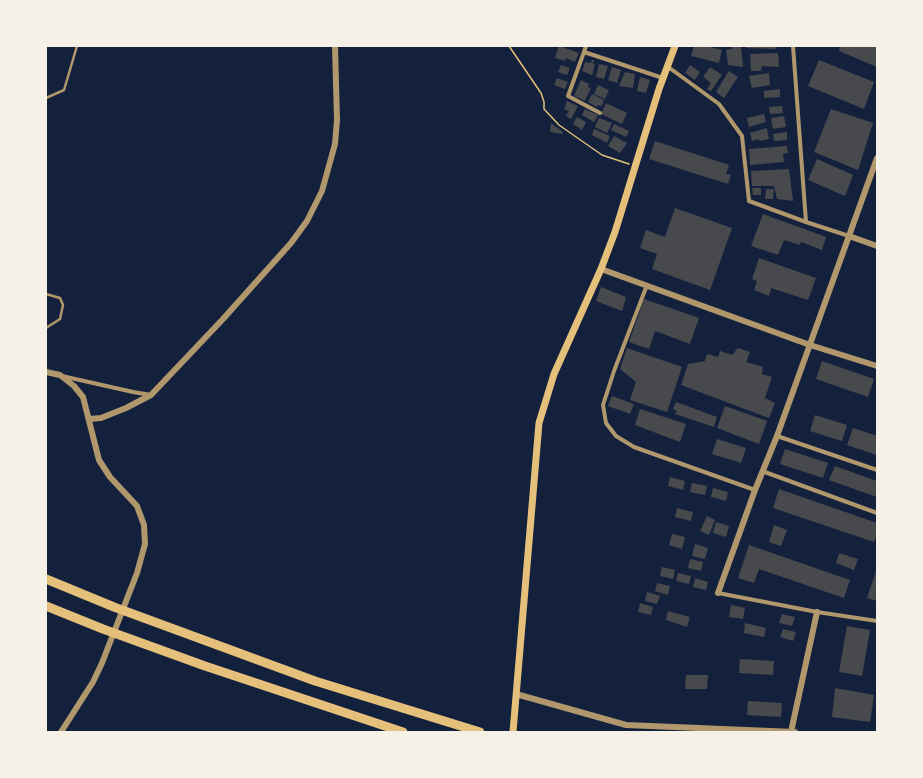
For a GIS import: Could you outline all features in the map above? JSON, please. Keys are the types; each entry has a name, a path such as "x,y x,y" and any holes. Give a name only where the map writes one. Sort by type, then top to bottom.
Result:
{"highway":[{"path":"46,579 114,607 315,681 480,732"},
{"path":"46,606 103,629 206,666 403,732"}],"main road":[{"path":"513,732 539,423 554,374 601,269 615,232 674,46"}],"street":[{"path":"89,419 101,418 126,408 151,394 223,319 291,243 307,221 322,191 335,144 337,120 335,46"},
{"path":"586,46 568,96 600,113"},
{"path":"793,46 806,222"},
{"path":"584,52 663,78"},
{"path":"667,68 671,69 719,104 742,136 749,201 877,246"},
{"path":"877,158 777,436 762,471 718,593 817,612 877,621"},
{"path":"601,269 810,345 877,366"},
{"path":"647,285 614,370 603,405 606,423 616,436 634,447 755,490"},
{"path":"46,372 133,392 151,394"},
{"path":"60,375 74,386 83,397 99,460 110,477 137,506 144,526 145,544 137,573 102,663 93,682 61,732"},
{"path":"777,436 877,470"},
{"path":"762,471 877,513"},
{"path":"791,732 817,612"},
{"path":"516,694 626,725 795,732"}],"lane":[{"path":"46,98 64,90 76,46"},
{"path":"46,294 60,298 63,305 60,319 46,328"}],"path":[{"path":"509,46 541,93 544,102 544,109 559,125 602,155 635,165"}],"building":[{"path":"559,46 579,53 575,62 566,58 565,61 555,58"},
{"path":"694,46 706,46 722,50 719,63 691,56"},
{"path":"732,46 741,46 743,67 728,65 726,50 732,49"},
{"path":"746,46 776,46 776,49 746,48"},
{"path":"840,46 877,46 877,67 839,51"},
{"path":"778,53 779,67 762,66 761,71 751,71 750,54"},
{"path":"592,60 594,60 593,64 595,65 592,75 582,71 585,62 591,63"},
{"path":"819,60 874,82 864,109 808,86"},
{"path":"599,64 608,66 604,79 596,77"},
{"path":"561,65 570,68 567,75 558,72"},
{"path":"690,65 700,72 695,80 685,73"},
{"path":"612,67 621,70 617,83 608,80"},
{"path":"710,67 722,75 711,91 707,89 711,83 703,77"},
{"path":"729,71 738,77 724,98 716,92"},
{"path":"625,72 635,74 633,88 619,86"},
{"path":"769,73 770,85 752,88 749,76"},
{"path":"640,77 650,80 646,93 637,91"},
{"path":"557,78 568,82 565,89 554,85"},
{"path":"581,80 589,84 588,87 591,88 585,101 574,96"},
{"path":"598,85 609,90 605,99 594,94"},
{"path":"780,89 780,97 764,98 764,91"},
{"path":"592,94 604,100 602,106 598,105 597,107 588,102"},
{"path":"567,101 578,106 571,119 566,116 569,111 564,109"},
{"path":"606,103 627,113 622,124 601,114"},
{"path":"782,106 783,113 770,114 769,107"},
{"path":"585,109 598,115 594,122 582,115"},
{"path":"831,109 873,123 858,170 814,152"},
{"path":"764,114 766,122 749,127 747,118"},
{"path":"784,116 786,127 773,129 771,118"},
{"path":"577,117 586,122 582,130 573,124"},
{"path":"599,118 612,123 607,133 595,127"},
{"path":"551,123 563,132 562,134 550,132"},
{"path":"614,124 629,131 626,137 611,130"},
{"path":"767,128 769,139 752,141 750,133"},
{"path":"594,129 610,136 607,143 592,135"},
{"path":"787,132 787,140 774,141 773,134"},
{"path":"614,136 627,143 620,153 608,146"},
{"path":"655,141 729,165 726,174 731,175 728,184 649,159"},
{"path":"787,146 788,153 783,154 784,162 750,165 749,149"},
{"path":"817,159 853,175 845,196 808,180"},
{"path":"789,169 793,201 777,199 774,186 752,186 751,171"},
{"path":"752,188 761,188 761,195 753,195"},
{"path":"766,189 774,189 773,199 765,199"},
{"path":"675,208 732,228 710,290 652,269 657,254 640,248 646,230 665,237"},
{"path":"763,214 826,237 822,250 801,242 800,245 784,240 778,255 751,246"},
{"path":"759,258 816,278 808,300 771,288 769,296 754,290 757,281 752,279"},
{"path":"601,287 626,297 622,311 596,301"},
{"path":"644,299 699,318 690,344 655,331 649,349 629,342"},
{"path":"627,348 682,367 667,412 630,400 636,382 620,369"},
{"path":"738,348 750,352 746,362 763,367 762,374 772,377 765,398 775,403 769,418 681,385 688,364 705,361 707,354 718,357 720,351 732,355"},
{"path":"822,361 874,379 868,397 816,379"},
{"path":"612,396 634,404 630,414 608,406"},
{"path":"676,402 717,417 714,427 675,414 677,411 673,409"},
{"path":"725,406 767,421 759,444 717,428"},
{"path":"640,409 686,424 680,442 635,425"},
{"path":"815,415 847,425 842,441 810,431"},
{"path":"853,428 877,436 877,455 847,445"},
{"path":"717,439 746,448 741,463 712,454"},
{"path":"785,449 828,463 823,478 780,464"},
{"path":"835,466 877,481 877,497 829,480"},
{"path":"670,477 685,481 683,490 668,486"},
{"path":"692,483 707,486 705,495 690,492"},
{"path":"713,488 728,492 726,501 711,497"},
{"path":"779,489 877,523 877,533 874,542 773,508"},
{"path":"677,508 693,512 691,521 675,517"},
{"path":"707,516 715,520 709,535 700,531"},
{"path":"716,522 729,526 726,537 713,533"},
{"path":"774,525 787,530 781,546 769,542"},
{"path":"672,534 685,537 682,549 669,545"},
{"path":"695,544 708,548 705,559 692,556"},
{"path":"749,545 850,580 844,598 759,569 754,583 738,578"},
{"path":"839,553 858,559 854,570 836,563"},
{"path":"690,559 703,562 701,571 688,568"},
{"path":"662,567 675,570 673,579 660,576"},
{"path":"877,568 877,601 867,598"},
{"path":"678,573 691,576 689,584 676,581"},
{"path":"695,578 708,582 706,590 693,587"},
{"path":"657,583 670,586 668,595 655,591"},
{"path":"647,592 660,596 657,604 645,601"},
{"path":"640,603 653,607 651,615 638,612"},
{"path":"731,605 745,608 743,619 729,617"},
{"path":"668,611 690,617 687,627 666,620"},
{"path":"782,614 795,617 792,626 779,623"},
{"path":"745,623 766,628 764,637 744,633"},
{"path":"847,626 870,630 862,676 839,672"},
{"path":"783,629 796,632 793,641 780,637"},
{"path":"740,659 774,661 773,675 739,673"},
{"path":"686,675 708,675 707,689 685,689"},
{"path":"835,688 874,695 870,722 832,717"},
{"path":"748,701 782,703 781,717 747,715"}]}
